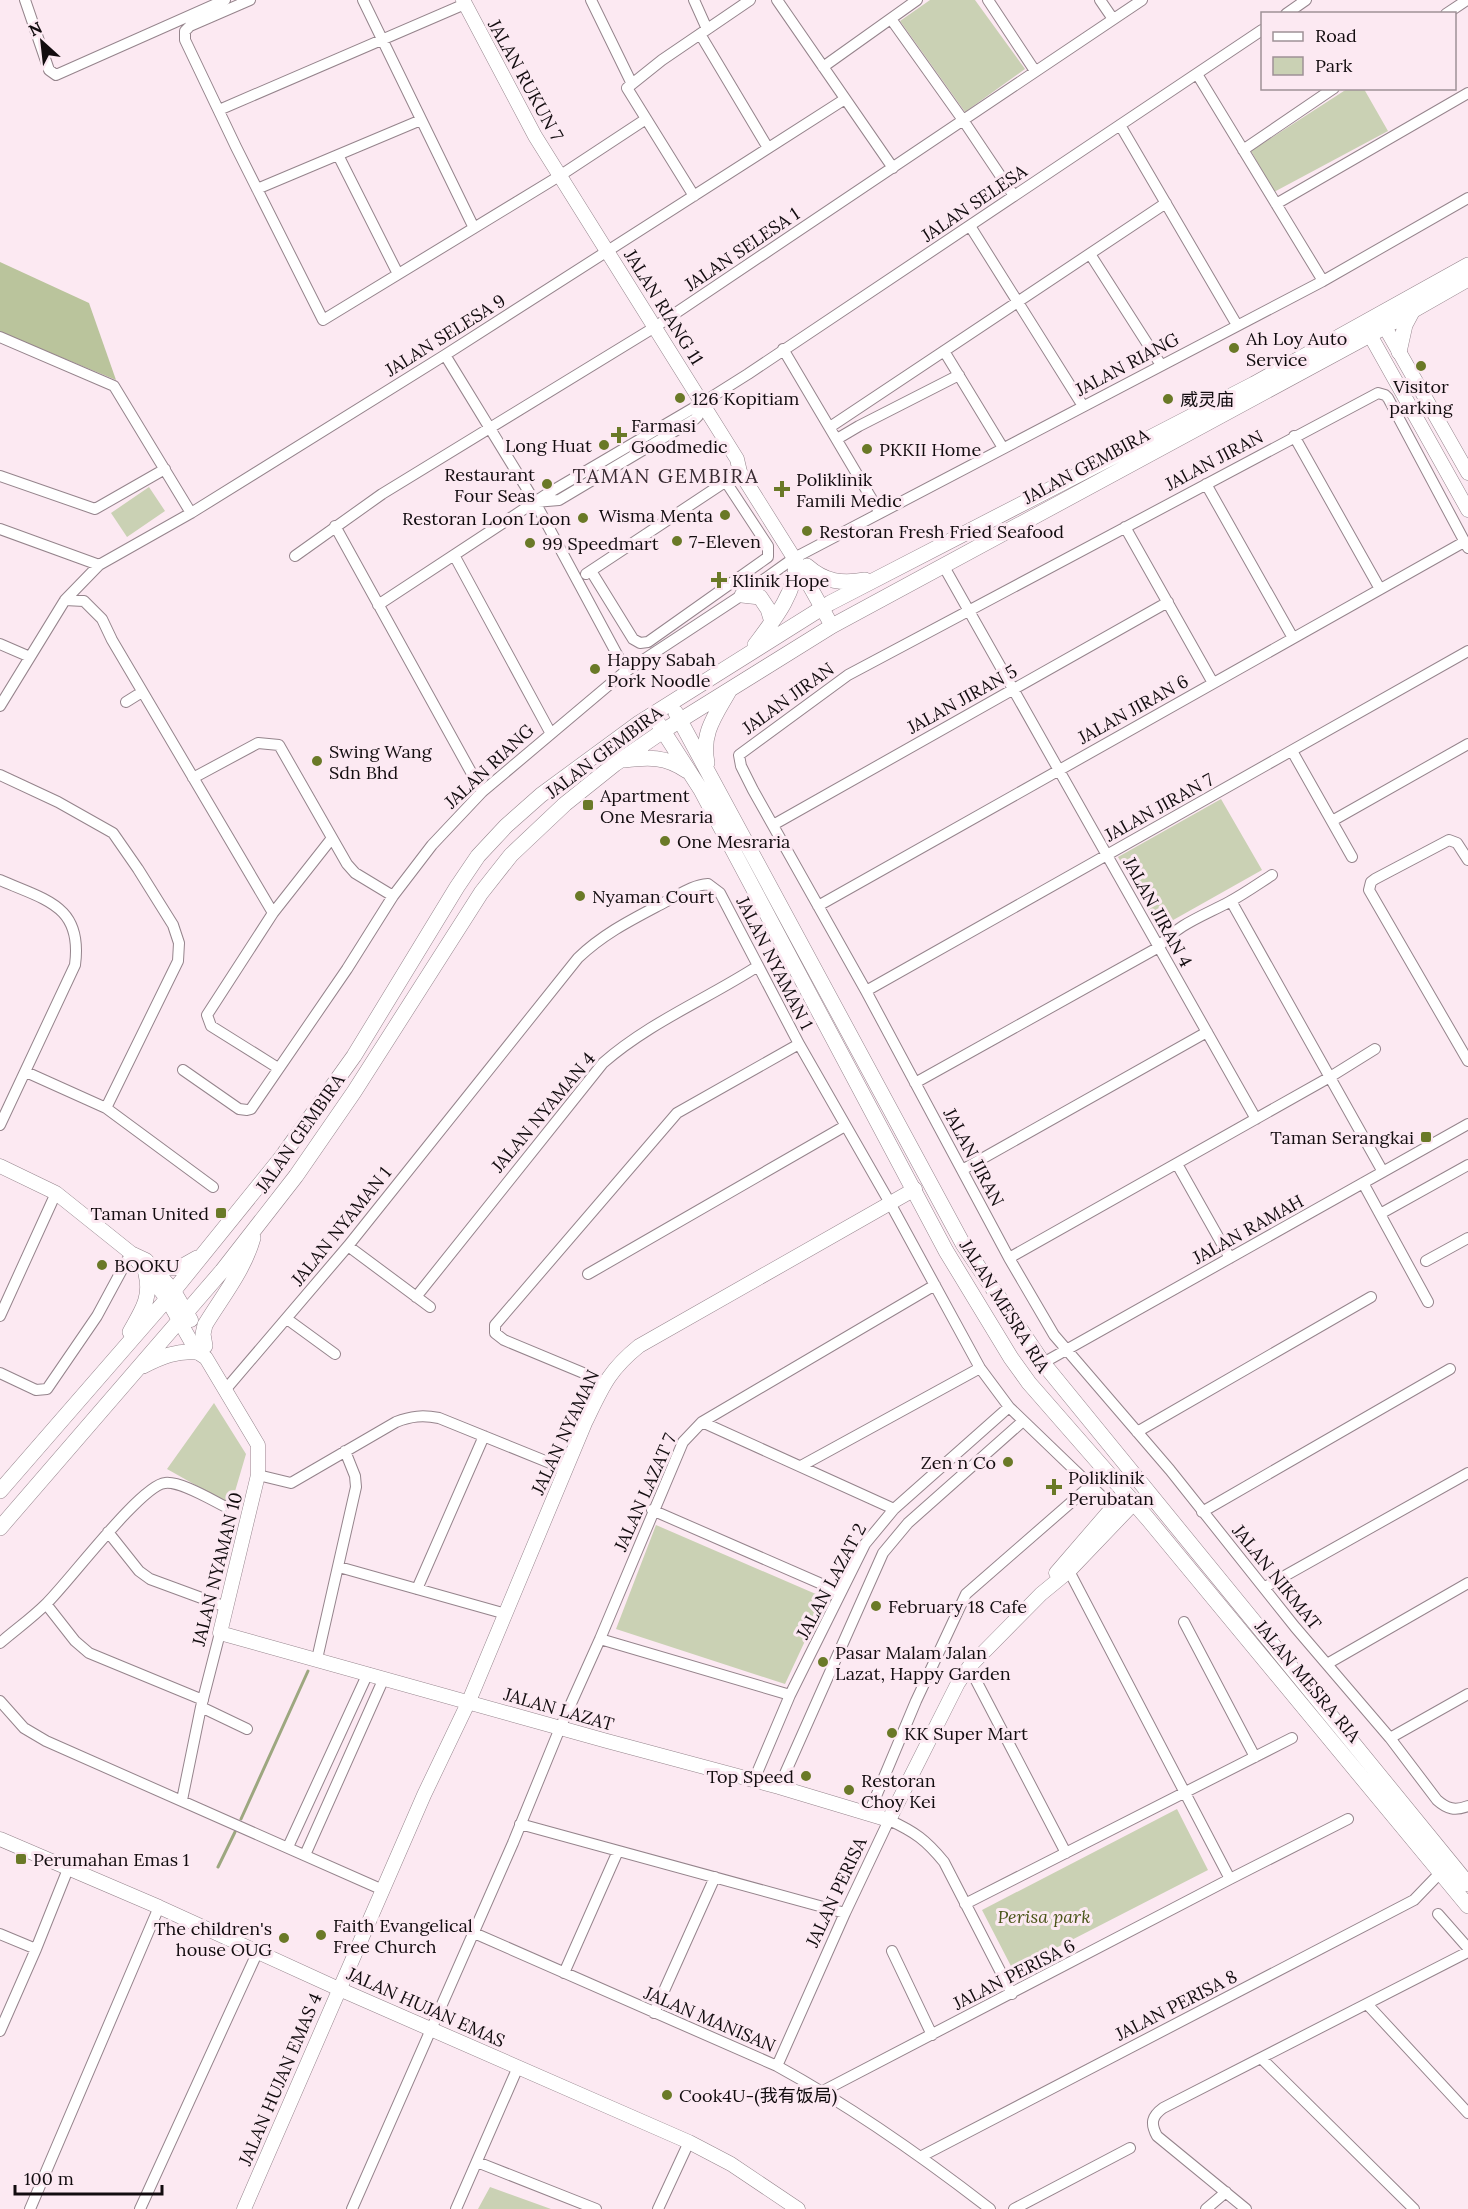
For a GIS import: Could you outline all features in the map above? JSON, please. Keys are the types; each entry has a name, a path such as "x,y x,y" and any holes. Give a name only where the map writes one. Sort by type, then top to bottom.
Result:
{"main road":[{"name":"JALAN GEMBIRA","path":"0,1528 222,1271 255,1229 296,1176 354,1092 453,934 511,855 565,804 621,760 663,731 836,623 1374,324 1468,265"},
{"name":"JALAN GEMBIRA","path":"0,1491 170,1295 281,1158 354,1056 456,887 478,856 506,826 541,795 595,753 652,715 826,605 1254,384 1374,324 1415,308 1468,279"},
{"path":"1400,352 1405,325 1415,308"},
{"path":"750,652 772,622 790,590 799,560 814,573 833,582 851,582 879,577"},
{"path":"742,595 760,597 768,609 772,622"},
{"path":"709,773 705,738 710,724 731,688"},
{"name":"JALAN MESRA RIA","path":"670,704 963,1244 1043,1364 1466,1878"},
{"name":"JALAN MESRA RIA","path":"652,715 692,774 946,1251 1011,1358 1049,1406 1131,1497 1468,1906"},
{"path":"621,760 650,757 663,759 677,764 692,774"},
{"path":"138,1368 180,1351 203,1352 205,1325 249,1253 255,1229"},
{"path":"123,1349 130,1330 145,1305 149,1293 150,1271 181,1267 202,1255"},
{"path":"1011,1358 1029,1365 1043,1364 1042,1385 1049,1406"},
{"path":"1129,1469 1131,1497 1163,1508"}],"street":[{"path":"25,0 46,64 51,73 59,74 225,0"},
{"path":"250,0 190,26 185,31 186,44 323,320 561,175 646,119"},
{"path":"363,0 474,228"},
{"path":"591,0 646,119 694,196"},
{"path":"694,0 704,32 768,148"},
{"path":"629,85 750,0"},
{"path":"777,0 893,168"},
{"path":"823,67 917,0"},
{"path":"988,0 1035,71"},
{"path":"1100,0 1113,19"},
{"name":"JALAN SELESA 1","path":"295,556 382,494 655,327 1142,0"},
{"path":"1289,12 1306,0"},
{"path":"1449,12 1467,0"},
{"path":"219,110 464,2"},
{"name":"JALAN RUKUN 7","path":"464,2 535,136 561,175"},
{"path":"891,19 1014,196"},
{"name":"JALAN SELESA","path":"378,605 535,502 702,403 1261,31"},
{"path":"1197,74 1323,281"},
{"path":"1243,150 1331,90"},
{"path":"1276,204 1468,93"},
{"name":"JALAN SELESA 9","path":"0,706 65,600 99,565 191,513 445,355 846,99"},
{"path":"257,189 421,120"},
{"path":"1120,126 1237,325"},
{"path":"338,155 398,274"},
{"name":"JALAN RIANG 11","path":"561,175 738,465 746,467 836,623"},
{"name":"JALAN RIANG","path":"183,1070 239,1108 247,1110 254,1106 347,969 393,896 432,845 482,792 550,732 624,673 742,595 880,513 1323,281 1468,198"},
{"path":"830,427 1166,203"},
{"path":"970,226 1083,406"},
{"path":"1090,254 1161,365"},
{"path":"1374,324 1400,352 1468,473"},
{"path":"1374,324 1468,510"},
{"path":"0,337 113,384 191,513"},
{"path":"783,349 880,513"},
{"path":"944,351 1003,448"},
{"path":"445,355 535,502 624,673"},
{"path":"837,439 959,375"},
{"name":"JALAN JIRAN","path":"1066,1350 1054,1335 1009,1258 866,991 741,766 739,755 848,675 1378,393 1388,398 1466,545"},
{"path":"1294,436 1380,589"},
{"path":"577,580 726,482 738,465"},
{"path":"0,476 95,508 165,470"},
{"path":"591,571 633,639 640,643 648,642 768,557 768,546 726,482"},
{"path":"1206,484 1293,638"},
{"path":"535,502 536,519 624,673"},
{"path":"335,526 482,792"},
{"path":"1125,527 1213,683"},
{"path":"0,529 99,565"},
{"name":"JALAN JIRAN 6","path":"818,906 1380,589 1466,545"},
{"path":"454,555 550,732"},
{"name":"JALAN JIRAN 4","path":"943,565 1256,1119"},
{"path":"65,600 84,601 102,619 142,692 273,913"},
{"name":"JALAN JIRAN 5","path":"773,825 1168,602"},
{"path":"0,644 30,657"},
{"name":"JALAN JIRAN 7","path":"866,991 1468,651"},
{"path":"126,702 142,692"},
{"path":"193,778 258,743 279,745 351,869 393,896"},
{"path":"1332,821 1468,744"},
{"path":"1292,751 1352,857"},
{"path":"0,774 58,802 113,833 138,869 177,934 180,953 178,961 106,1108"},
{"path":"278,1068 212,1026 207,1019 209,1011 273,913 332,838"},
{"path":"1468,860 1453,841 1446,842 1375,879 1371,882 1369,890 1468,1061"},
{"path":"915,1083 1159,947 1165,939 1182,927 1231,901 1272,875"},
{"path":"0,880 61,909 70,920 76,934 77,949 75,964 0,1125"},
{"name":"JALAN NYAMAN 1","path":"226,1389 348,1246 578,958 606,934 693,887 708,884 720,893 799,1044 890,1203 980,1368 1009,1407 1113,1507"},
{"path":"1231,901 1383,1172"},
{"name":"JALAN NYAMAN 4","path":"416,1297 603,1063 651,1027 758,966"},
{"path":"962,1170 1207,1032"},
{"path":"604,1382 504,1340 495,1333 495,1325 671,1119 686,1106 799,1044"},
{"path":"1009,1258 1330,1077 1375,1049"},
{"path":"26,1072 106,1108 213,1187"},
{"name":"JALAN RAMAH","path":"1043,1364 1468,1124"},
{"path":"588,1274 845,1126"},
{"path":"1177,1164 1230,1258"},
{"path":"1380,1214 1468,1165"},
{"name":"JALAN NYAMAN 10","path":"0,1166 57,1193 150,1271 170,1295 258,1444 258,1475 202,1704 182,1800"},
{"path":"1363,1183 1428,1302"},
{"name":"JALAN NYAMAN","path":"468,1701 604,1382 620,1361 639,1346 915,1189"},
{"path":"0,1316 57,1193"},
{"path":"1426,1261 1468,1238"},
{"path":"348,1246 430,1307"},
{"path":"0,1373 36,1390 46,1389 97,1317 131,1253"},
{"path":"0,1283 12,1288"},
{"name":"JALAN LAZAT 7","path":"352,2209 474,1934 682,1442 702,1422 935,1286"},
{"path":"1137,1432 1371,1297"},
{"path":"287,1319 334,1354"},
{"name":"JALAN NIKMAT","path":"1066,1350 1137,1432 1390,1738 1445,1808 1468,1806"},
{"path":"801,1466 980,1368"},
{"path":"1202,1512 1450,1370"},
{"name":"JALAN LAZAT 2","path":"754,1780 790,1695 865,1544 894,1509 1009,1407"},
{"path":"258,1475 291,1483 396,1422 408,1417 423,1416 439,1418 566,1469"},
{"name":"JALAN LAZAT 2","path":"779,1787 891,1541 908,1523 1023,1421"},
{"path":"702,1422 894,1509"},
{"path":"417,1589 484,1436"},
{"path":"317,1659 356,1487 355,1476 345,1451"},
{"path":"1265,1587 1468,1473"},
{"path":"0,1643 46,1604 108,1532 152,1488 162,1483 172,1483 224,1506"},
{"path":"869,1813 916,1701 966,1594 1091,1485"},
{"name":"JALAN PERISA","path":"1041,1594 1113,1507 1131,1497"},
{"name":"JALAN PERISA","path":"777,2066 845,1913 958,1683 969,1667 1041,1594 1069,1571 1131,1497"},
{"path":"652,1510 840,1592"},
{"path":"108,1532 139,1571 150,1579 226,1607"},
{"path":"339,1567 506,1614"},
{"path":"1069,1571 1230,1879"},
{"path":"1328,1664 1468,1583"},
{"path":"46,1604 75,1641 89,1653 202,1704 247,1729"},
{"path":"1184,1622 1255,1757"},
{"name":"JALAN LAZAT","path":"220,1633 754,1780 889,1820"},
{"path":"600,1639 790,1695"},
{"path":"969,1667 1066,1853"},
{"path":"288,1847 368,1673"},
{"path":"305,1855 384,1678"},
{"path":"1390,1738 1468,1694"},
{"path":"0,1701 24,1728 46,1741 383,1890"},
{"name":"JALAN HUJAN EMAS 4","path":"244,2209 424,1795 468,1701"},
{"path":"965,1904 1292,1738"},
{"path":"889,1820 912,1830 930,1844 944,1862 1012,1994"},
{"name":"JALAN PERISA 6","path":"823,2091 1348,1820"},
{"path":"520,1824 845,1913"},
{"name":"JALAN HUJAN EMAS","path":"0,1839 689,2142 730,2164 798,2209"},
{"path":"564,1973 618,1851"},
{"path":"1,2027 68,1869"},
{"name":"JALAN PERISA 8","path":"920,2157 1414,1900 1440,1873"},
{"path":"654,2013 715,1877"},
{"path":"30,2209 159,1907"},
{"path":"1246,2209 1157,2136 1152,2120 1156,2113 1468,1950 1438,1914"},
{"path":"0,1934 36,1949"},
{"name":"JALAN MANISAN","path":"474,1934 777,2066 823,2091 920,2157 990,2209"},
{"path":"140,2209 258,1951"},
{"path":"892,1952 932,2035"},
{"path":"1367,2004 1468,2114"},
{"path":"1262,2059 1414,2209"},
{"path":"456,2209 518,2067"},
{"path":"658,2209 689,2142"},
{"path":"1014,2209 1130,2148"},
{"path":"477,2162 596,2209"},
{"path":"1206,2209 1226,2192"}],"green space":[{"path":"930,0 975,0 1025,69 965,112 900,21"},
{"path":"1345,90 1365,90 1388,131 1274,192 1251,151"},
{"path":"0,262 89,303 116,380 0,332"},
{"path":"149,487 165,511 127,537 111,513"},
{"path":"1221,799 1262,870 1159,928 1118,857"},
{"path":"214,1403 246,1454 231,1505 167,1469"},
{"path":"656,1525 825,1598 785,1684 616,1629"},
{"name":"Perisa park","path":"1177,1809 1208,1870 1013,1970 982,1910"},
{"path":"490,2187 551,2209 478,2209"}],"waterway":[{"path":"241,1819 308,1671"},
{"path":"218,1867 235,1832"}],"place":[{"name":"Ah Loy Auto Service","path":"1234,348"},
{"name":"Visitor parking","path":"1421,366"},
{"name":"126 Kopitiam","path":"680,398"},
{"name":"威灵庙","path":"1168,399"},
{"name":"Farmasi Goodmedic","path":"619,435"},
{"name":"Long Huat","path":"604,445"},
{"name":"PKKII Home","path":"867,449"},
{"name":"Restaurant Four Seas","path":"547,484"},
{"name":"Poliklinik Famili Medic","path":"782,489"},
{"name":"Wisma Menta","path":"725,515"},
{"name":"Restoran Loon Loon","path":"583,518"},
{"name":"Restoran Fresh Fried Seafood","path":"807,531"},
{"name":"7-Eleven","path":"677,541"},
{"name":"99 Speedmart","path":"530,543"},
{"name":"Klinik Hope","path":"719,580"},
{"name":"Happy Sabah Pork Noodle","path":"595,669"},
{"name":"Swing Wang Sdn Bhd","path":"317,761"},
{"name":"Apartment One Mesraria","path":"588,805"},
{"name":"One Mesraria","path":"665,841"},
{"name":"Nyaman Court","path":"580,896"},
{"name":"Taman Serangkai","path":"1426,1137"},
{"name":"Taman United","path":"221,1213"},
{"name":"BOOKU","path":"102,1265"},
{"name":"Zen n Co","path":"1008,1462"},
{"name":"Poliklinik Perubatan","path":"1054,1487"},
{"name":"February 18 Cafe","path":"876,1606"},
{"name":"Pasar Malam Jalan Lazat, Happy Garden","path":"823,1662"},
{"name":"KK Super Mart","path":"892,1733"},
{"name":"Top Speed","path":"806,1776"},
{"name":"Restoran Choy Kei","path":"849,1790"},
{"name":"Perumahan Emas 1","path":"21,1859"},
{"name":"Faith Evangelical Free Church","path":"321,1935"},
{"name":"The children's house OUG","path":"284,1938"},
{"name":"Cook4U-(我有饭局)","path":"667,2095"}],"district":[{"name":"TAMAN GEMBIRA","path":"666,475"}]}
